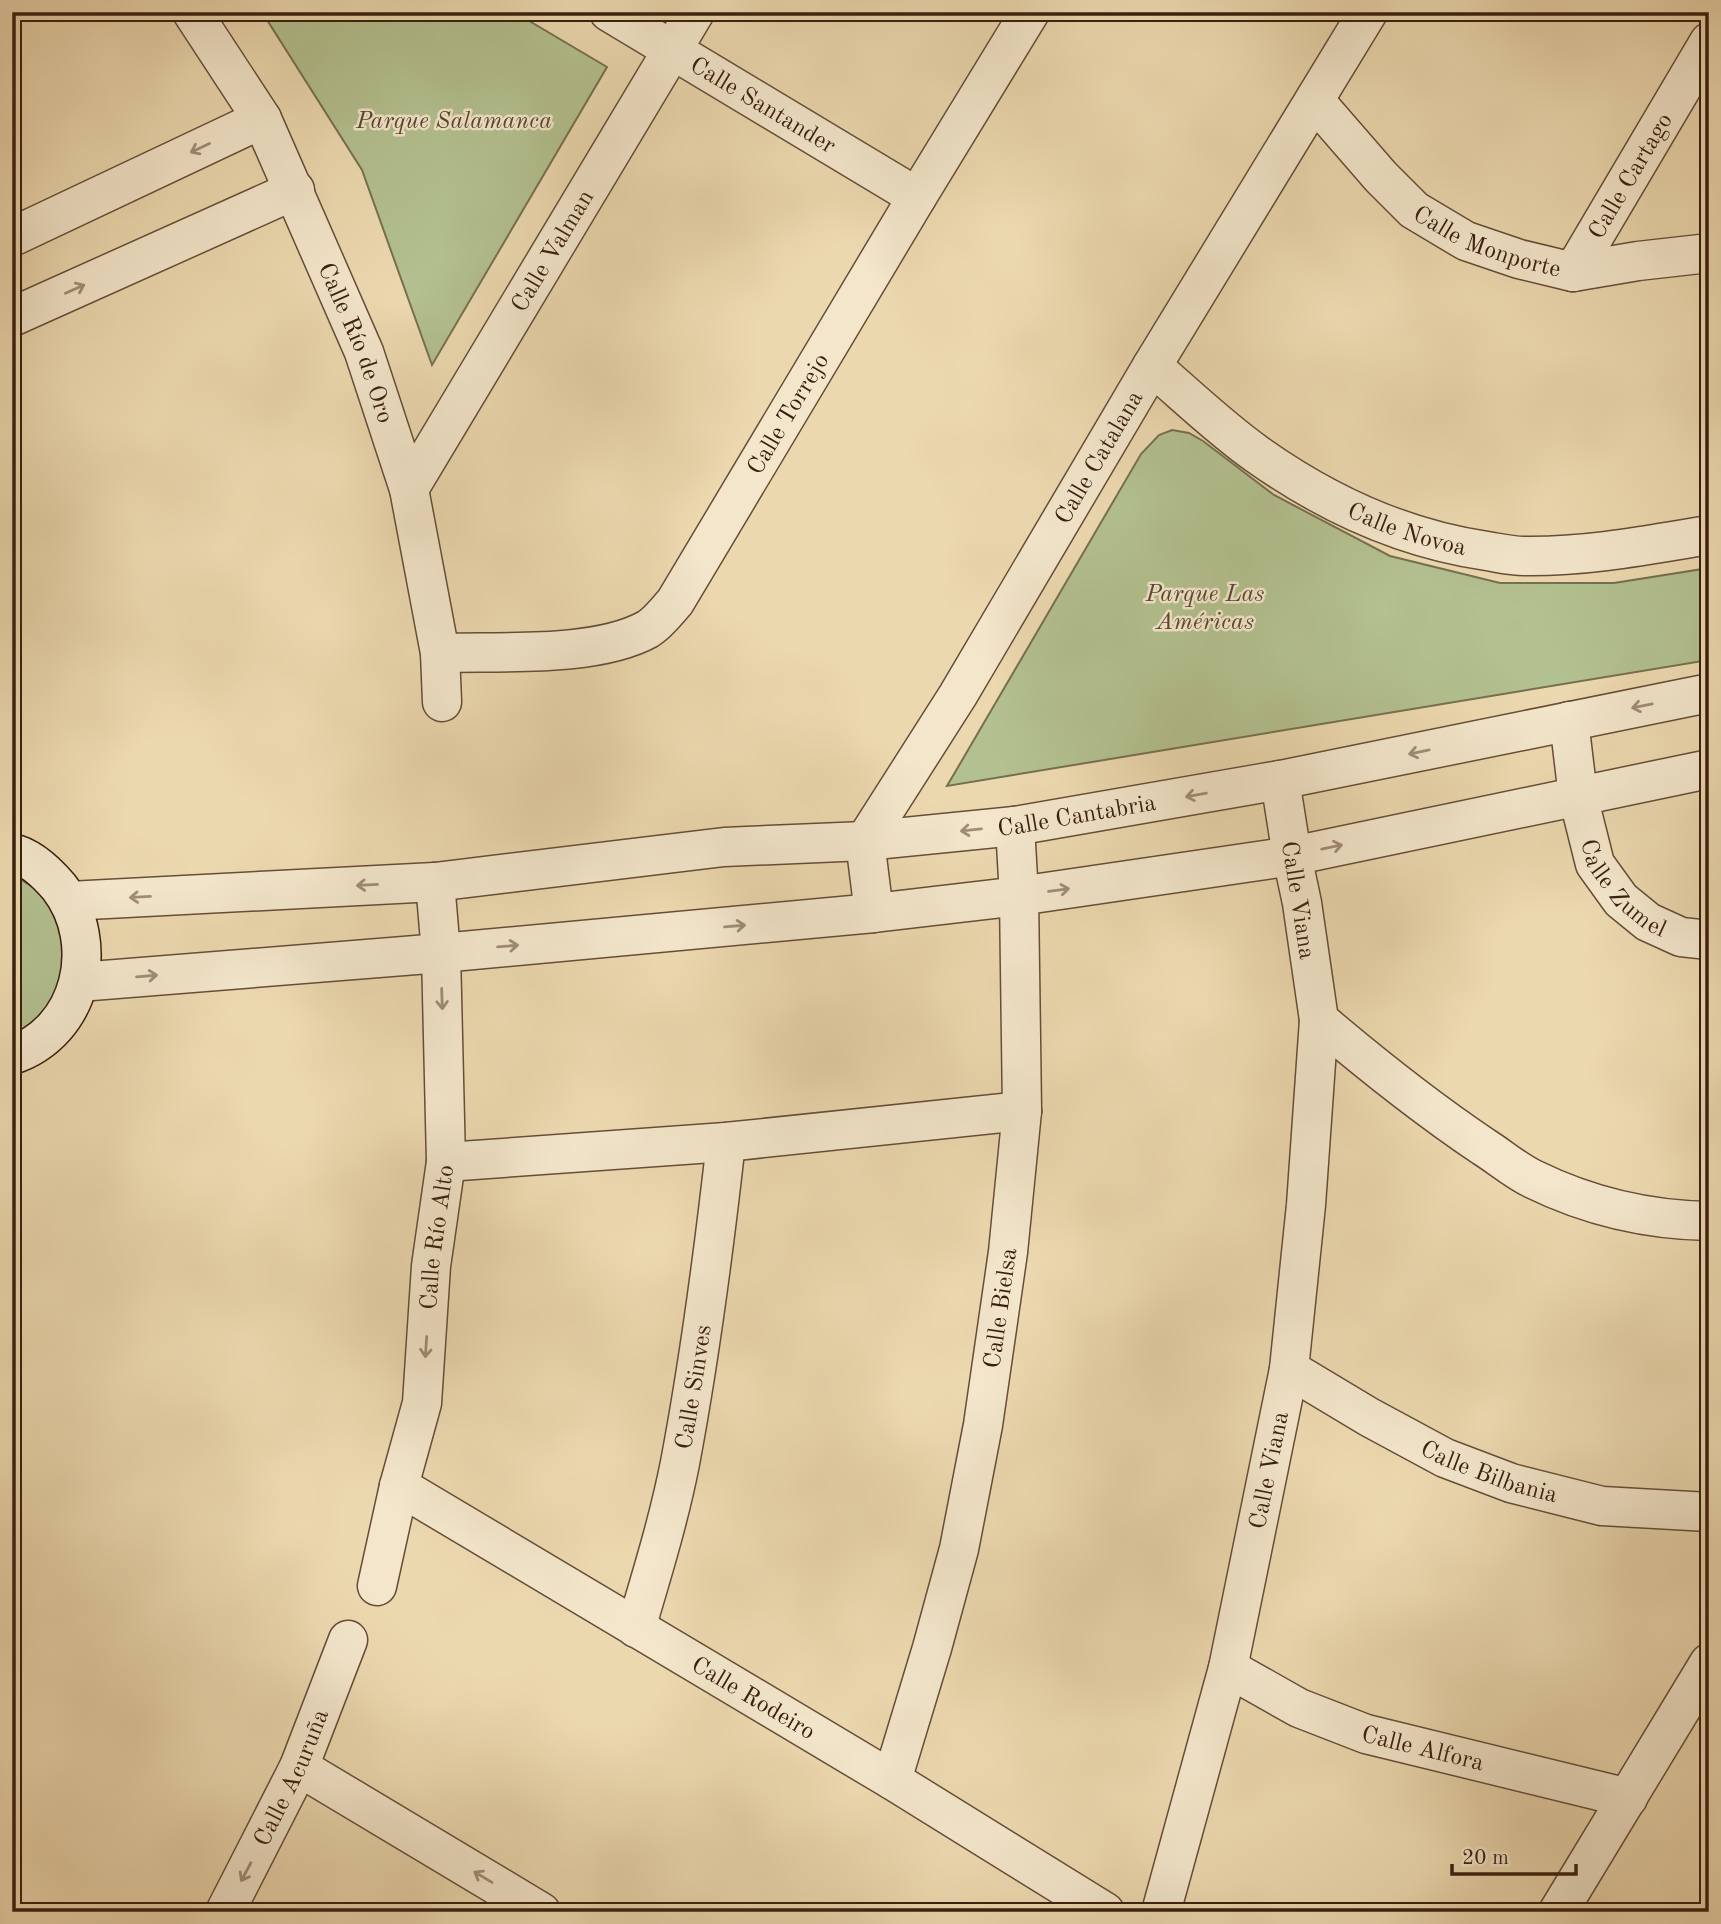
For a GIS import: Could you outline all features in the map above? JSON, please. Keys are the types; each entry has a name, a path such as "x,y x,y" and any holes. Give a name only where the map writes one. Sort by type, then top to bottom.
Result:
{"street":[{"name":"Calle Río de Oro","path":"192,12 262,119 364,352 410,489 440,653 442,702"},
{"name":"Calle Santander","path":"609,12 917,197"},
{"name":"Calle Valman","path":"410,489 695,12"},
{"name":"Calle Torrejo","path":"440,653 578,649 622,641 651,628 675,602 1030,12"},
{"name":"Calle Catalana","path":"865,841 958,695 1152,366 1368,12"},
{"name":"Calle Cartago","path":"1573,272 1709,42"},
{"name":"Calle Monporte","path":"1315,100 1413,210 1466,241 1518,259 1573,272 1709,253"},
{"path":"12,237 262,119"},
{"path":"12,317 295,190"},
{"name":"Calle Novoa","path":"1152,366 1255,453 1338,502 1400,531 1454,546 1521,556 1578,554 1709,536"},
{"name":"Calle Cantabria","path":"69,901 435,882 724,846 865,841 1015,826 1280,780 1709,693"},
{"name":"Calle Zumel","path":"1569,721 1578,796 1595,864 1621,900 1648,922 1681,937 1709,940"},
{"path":"79,982 440,953 874,913 1019,896 1292,856 1709,769"},
{"name":"Calle Viana","path":"1161,1912 1228,1668 1289,1369 1306,1205 1319,1020 1280,780"},
{"name":"Calle Bielsa","path":"892,1780 932,1648 958,1549 983,1425 1008,1252 1023,1111 1015,826"},
{"path":"865,841 874,913"},
{"path":"12,853 19,854 48,873 69,901 80,926 83,954 79,982 70,1005 56,1025 38,1042 12,1055"},
{"name":"Calle Río Alto","path":"377,1586 399,1486 422,1403 431,1266 446,1162 440,953 435,882"},
{"path":"1319,1020 1380,1072 1456,1128 1532,1178 1601,1206 1674,1220 1709,1221"},
{"path":"446,1162 726,1142 1023,1111"},
{"name":"Calle Sinves","path":"636,1628 659,1550 679,1465 709,1292 726,1142"},
{"name":"Calle Bilbania","path":"1289,1369 1445,1458 1511,1483 1602,1506 1709,1512"},
{"name":"Calle Rodeiro","path":"399,1486 892,1780 1105,1912"},
{"name":"Calle Acuruña","path":"225,1912 299,1767 348,1640"},
{"path":"1558,1912 1709,1662"},
{"name":"Calle Alfora","path":"1228,1668 1299,1708 1366,1734 1628,1798"},
{"path":"299,1767 541,1912"}],"green space":[{"name":"Parque Salamanca","path":"262,12 514,12 607,67 432,365 362,170"},
{"name":"Parque Las Américas","path":"1172,430 1189,433 1203,441 1274,495 1390,556 1500,583 1614,583 1709,568 1709,660 947,786 1141,454 1159,435"},
{"path":"12,874 39,891 57,914 67,944 55,1003 12,1039"}]}
